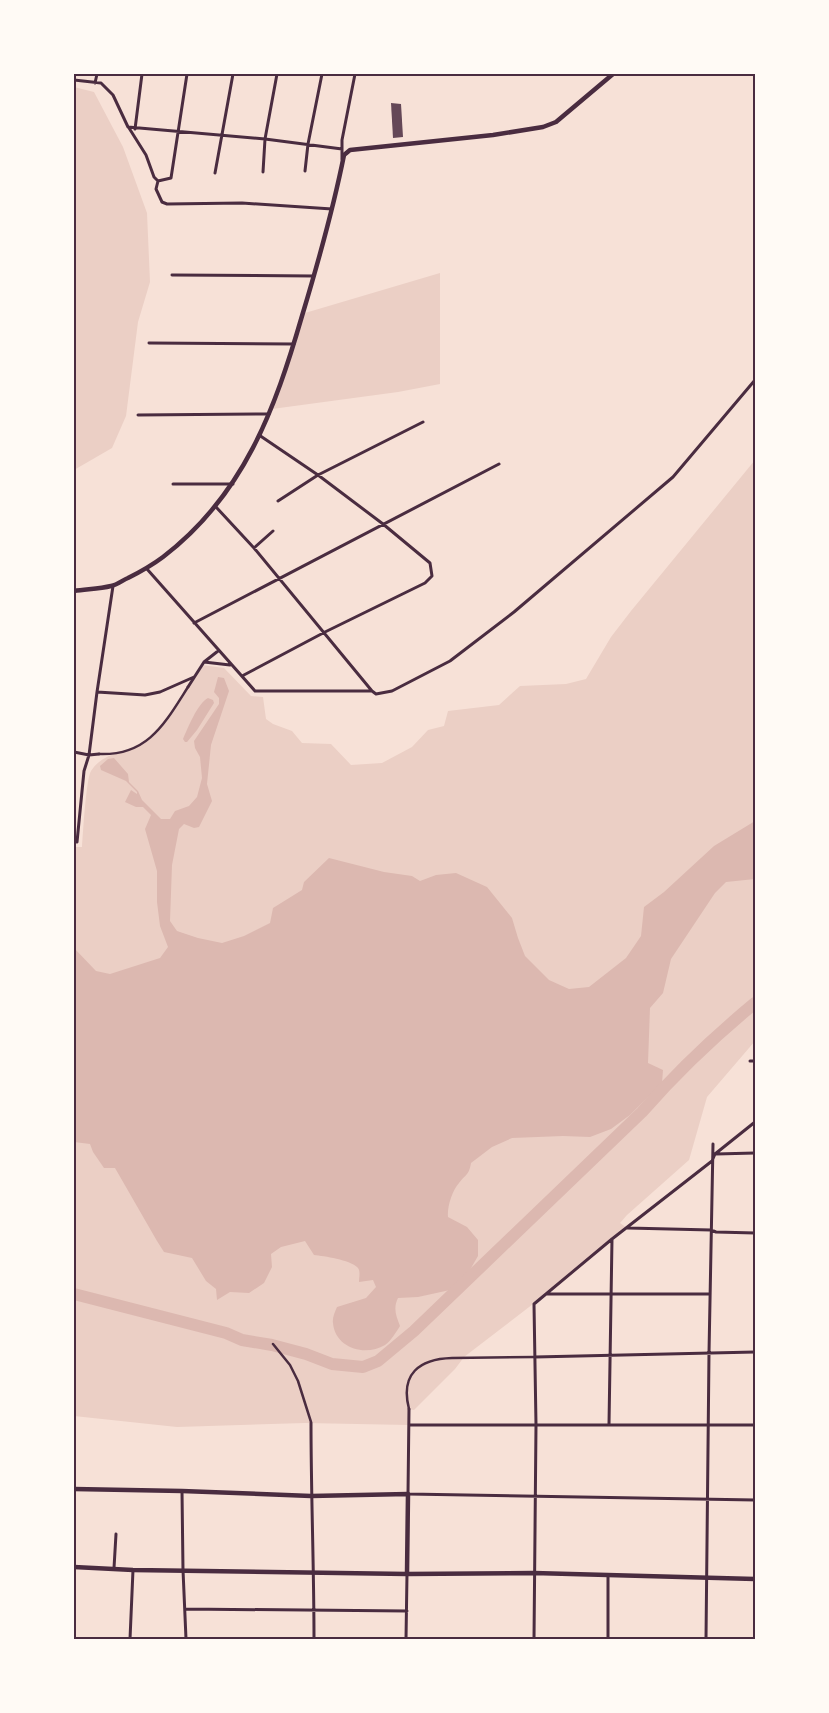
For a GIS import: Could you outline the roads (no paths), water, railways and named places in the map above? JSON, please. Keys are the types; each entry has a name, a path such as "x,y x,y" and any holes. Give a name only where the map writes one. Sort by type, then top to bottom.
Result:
{"main road":[{"path":"74,590 113,586 147,569 176,546 216,507 232,484 259,435 285,374 314,276 344,155 350,150 493,135 543,127 556,122 613,74"},
{"path":"74,1489 311,1496 408,1494 407,1574"},
{"path":"74,1567 133,1570 407,1574 534,1573 755,1579"}],"street":[{"path":"95,82 97,74"},
{"path":"135,129 142,74"},
{"path":"158,181 170,178 187,74"},
{"path":"215,173 233,74"},
{"path":"263,172 265,139 277,74"},
{"path":"305,171 308,144 322,74"},
{"path":"342,168 342,140 355,74"},
{"path":"74,80 101,83 113,95 128,127 146,155 154,177 158,181"},
{"path":"128,127 223,134 342,149"},
{"path":"342,140 344,146 350,150"},
{"path":"158,181 156,189 162,202 167,204 242,203 332,209"},
{"path":"172,275 314,276"},
{"path":"149,343 294,344"},
{"path":"216,507 254,548 372,691 376,694 392,691 450,661 514,612 672,477 755,380"},
{"path":"138,415 269,414"},
{"path":"278,501 318,475 423,422"},
{"path":"242,676 325,632 425,584 432,576 430,563 383,524 318,475 259,435"},
{"path":"194,623 499,464"},
{"path":"173,484 232,484"},
{"path":"254,548 273,531"},
{"path":"147,569 255,691 372,691"},
{"path":"75,842 84,771 89,755 113,586"},
{"path":"74,752 89,755 115,753 149,739 164,724 204,662 218,650"},
{"path":"204,662 231,665"},
{"path":"97,692 145,695 160,692 194,677"},
{"path":"750,1061 755,1061"},
{"path":"534,1639 536,1357 534,1304 612,1239 712,1161 715,1154 755,1122"},
{"path":"706,1639 713,1144"},
{"path":"715,1154 755,1153"},
{"path":"627,1228 755,1233"},
{"path":"609,1424 612,1239"},
{"path":"546,1294 710,1294"},
{"path":"273,1344 290,1365 298,1381 311,1423 314,1639"},
{"path":"755,1352 441,1358 426,1362 413,1372 409,1379 406,1396 410,1425 408,1494 755,1500"},
{"path":"410,1425 755,1425"},
{"path":"182,1491 186,1639"},
{"path":"114,1568 116,1534"},
{"path":"130,1639 133,1570"},
{"path":"406,1639 407,1574"},
{"path":"608,1575 608,1639"},
{"path":"184,1609 407,1611"}],"waterway":[{"path":"74,1294 226,1333 242,1340 272,1345 306,1354 332,1364 363,1367 378,1361 414,1331 642,1112 696,1055 755,1003"}]}
